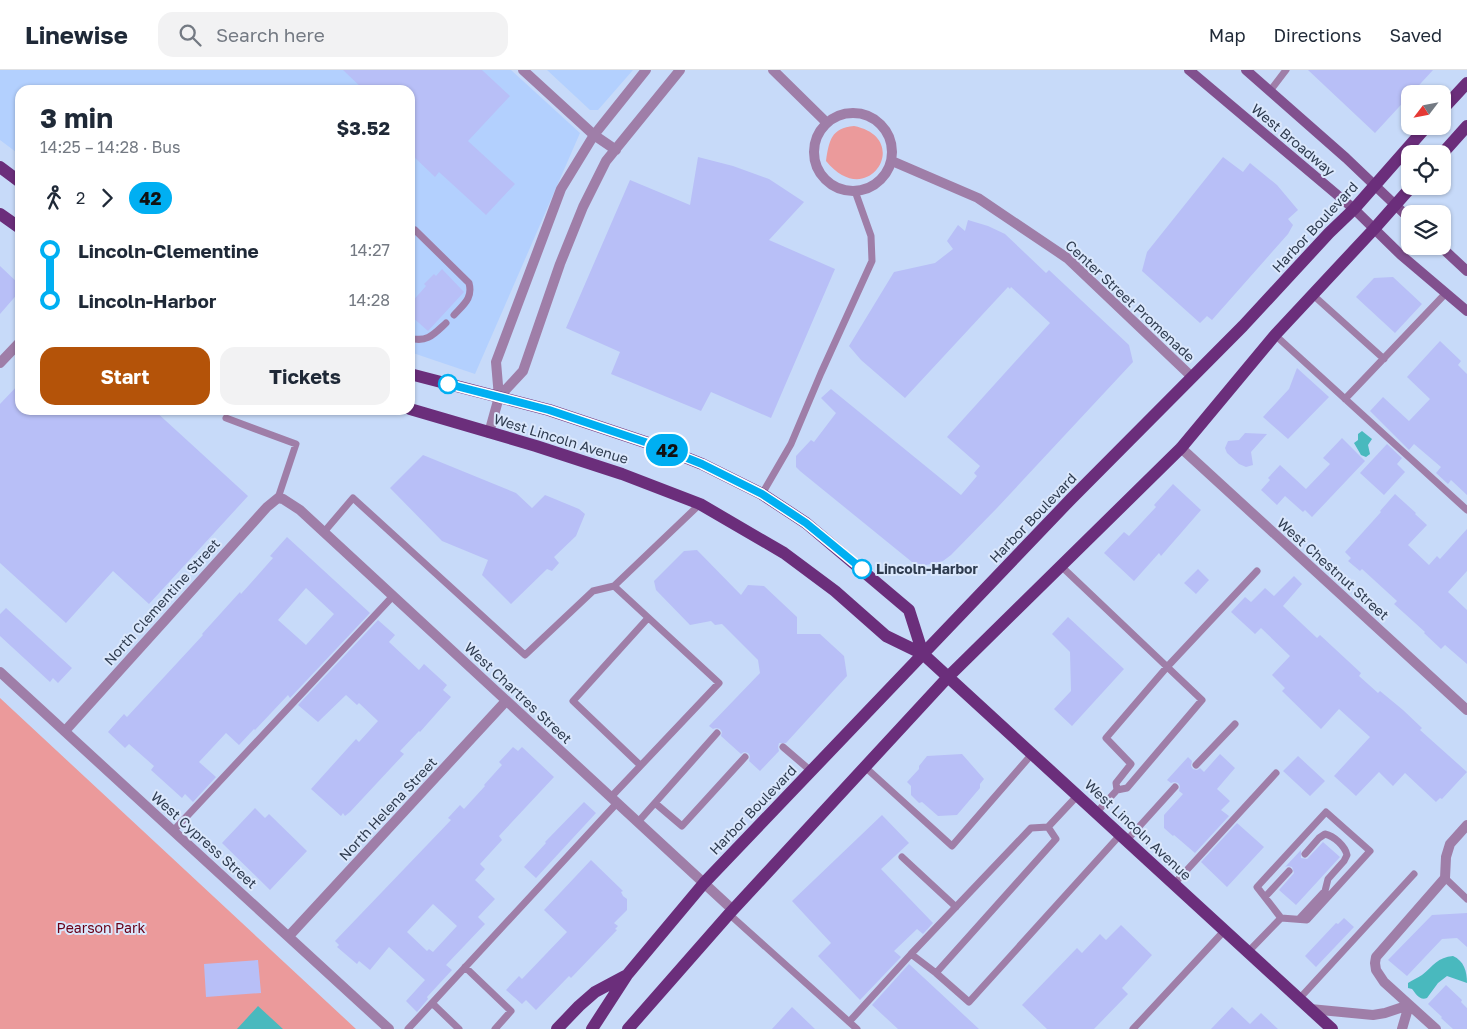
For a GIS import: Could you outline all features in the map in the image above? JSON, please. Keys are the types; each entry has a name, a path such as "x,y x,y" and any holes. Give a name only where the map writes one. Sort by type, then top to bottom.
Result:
{"main road":[{"name":"West Broadway","path":"1189,70 1354,209 1401,255 1467,311"},
{"name":"West Broadway","path":"1246,70 1376,185 1401,210"},
{"path":"1451,100 1467,83"},
{"path":"1450,145 1467,126"},
{"name":"Harbor Boulevard","path":"592,1029 627,975 704,883 923,654 1243,326 1329,232 1354,209 1420,135"},
{"path":"0,167 15,178"},
{"path":"628,1029 731,912 948,677 1180,448 1275,335 1404,195"},
{"path":"0,214 15,224"},
{"path":"1450,255 1467,271"},
{"name":"West Lincoln Avenue","path":"415,375 549,410 657,446 702,464 762,494 806,523 909,610 923,654"},
{"name":"West Lincoln Avenue","path":"415,411 536,446 622,474 700,504 784,553 835,591 886,636 923,654 1332,1029"},
{"path":"557,1029 595,992 627,975"}],"street":[{"path":"522,70 594,135 616,150"},
{"path":"489,433 499,398 496,362 561,189 594,135 646,70"},
{"path":"499,398 523,371 560,264 583,207 606,161 680,70"},
{"path":"773,70 827,123"},
{"path":"855,113 868,116 880,123 888,133 892,146 892,161 884,178 874,186 862,191 846,192 833,187 824,180 814,160 814,146 818,134 827,123 842,114 855,113"},
{"name":"Center Street Promenade","path":"892,161 978,198 1067,258 1192,377"},
{"path":"0,363 15,347"},
{"name":"West Chestnut Street","path":"1180,448 1467,710"},
{"name":"West Chartres Street","path":"280,499 300,510 704,883 731,912"},
{"name":"North Clementine Street","path":"65,731 267,507 280,499"},
{"name":"West Cypress Street","path":"0,672 389,1029"},
{"name":"North Helena Street","path":"289,936 506,701"},
{"path":"1436,1029 1379,976 1375,963 1376,957 1445,878 1446,857 1450,844 1467,825"},
{"path":"1310,1009 1373,1015 1409,1005"},
{"path":"1402,1029 1409,1005"}],"lane":[{"path":"1270,91 1286,70"},
{"path":"762,494 791,444 832,347 872,261 871,236 855,191"},
{"path":"415,230 468,283 471,291 469,298 454,315"},
{"path":"1345,399 1446,293"},
{"path":"1313,295 1384,359"},
{"path":"415,339 429,339 446,323"},
{"path":"1275,335 1467,510"},
{"path":"226,418 296,444 280,499"},
{"path":"324,532 352,498 525,655 593,591 614,586 700,504"},
{"path":"1061,566 1202,700 1127,788 1118,790 1097,812"},
{"path":"1118,790 1116,783 1131,764 1106,738 1167,667 1257,571"},
{"path":"408,1029 614,800 640,765 719,683 614,586"},
{"path":"174,830 393,596"},
{"path":"640,765 573,701 648,618"},
{"path":"1196,765 1234,724"},
{"path":"638,822 717,733"},
{"path":"782,747 811,771"},
{"path":"865,767 952,846 1032,754"},
{"path":"655,803 682,826 745,757"},
{"path":"1174,884 1276,773"},
{"path":"911,954 969,1002 1124,837 1175,787"},
{"path":"849,1022 1031,828 1048,827 1078,795"},
{"path":"1248,952 1281,918 1307,920 1370,851 1326,812 1257,887 1281,918"},
{"path":"936,974 1056,839 1048,827"},
{"path":"1299,919 1325,891 1328,879 1344,861 1346,855 1344,847 1328,834 1320,838 1305,854"},
{"path":"902,858 956,907"},
{"path":"1266,898 1289,871"},
{"path":"1299,999 1414,874"},
{"path":"1445,878 1467,899"},
{"path":"731,912 857,1029"},
{"path":"1132,1029 1225,930"},
{"path":"464,967 511,1011 495,1029"},
{"path":"432,1003 458,1029"}],"shaded area":[{"path":"0,70 511,70 580,133 475,374 415,354 415,85 15,85 15,151 0,140"},
{"path":"547,70 633,70 598,110 590,110"},
{"path":"1362,431 1372,439 1368,445 1370,454 1366,457 1361,455 1354,443 1358,440 1358,434"},
{"path":"1453,956 1464,967 1467,983 1447,976 1438,983 1425,999 1420,998 1412,989 1408,988 1408,983 1422,975 1436,962"},
{"path":"258,1006 283,1029 237,1029"}],"green space":[{"path":"854,126 872,133 881,144 883,156 878,168 869,176 857,179 842,175 826,161 832,137 840,129"},
{"name":"Pearson Park","path":"0,698 356,1029 0,1029"}],"building":[{"path":"343,70 482,70 510,96 468,141 515,184 486,215 439,172 435,177 415,158 415,85 359,85"},
{"path":"1308,70 1433,70 1419,85 1401,85 1401,105 1375,133"},
{"path":"698,157 733,166 769,179 804,202 769,240 835,269 771,418 711,392 701,411 611,374 620,352 566,328 630,180 690,205"},
{"path":"1223,157 1243,172 1250,163 1277,185 1298,210 1288,219 1293,225 1288,234 1212,320 1207,316 1200,323 1142,271 1147,252"},
{"path":"968,220 1005,234 1046,273 1049,270 1129,345 1133,362 951,555 943,561 922,566 912,562 800,471 796,467 796,456 811,440 814,442 836,413 821,398 831,389 961,495 977,476 974,473 980,466 947,437 1050,323 1011,287 1010,289 1008,287 905,398 861,360 849,346 894,272 935,263 953,249 947,241 958,225 965,231"},
{"path":"0,266 15,280 15,297 0,314"},
{"path":"442,269 464,292 428,331 415,319 415,298 426,286 424,284 434,274 436,276"},
{"path":"1393,277 1422,304 1395,333 1356,297 1374,278"},
{"path":"1440,341 1461,361 1458,365 1467,374 1467,495 1451,480 1448,484 1436,473 1441,467 1414,444 1409,450 1370,411 1383,397 1409,421 1430,399 1407,377"},
{"path":"1297,368 1329,397 1288,439 1263,417 1289,389"},
{"path":"15,388 15,415 159,415 248,496 149,604 113,571 66,623 0,563 0,404"},
{"path":"1245,433 1267,434 1251,452 1253,465 1246,467 1239,464 1227,453 1225,448 1228,441 1239,440"},
{"path":"1342,438 1365,461 1312,517 1305,510 1303,512 1285,496 1277,505 1261,490 1270,480 1268,478 1280,465 1306,489 1330,464 1323,458"},
{"path":"1387,444 1402,458 1397,464 1405,472 1384,495 1360,473"},
{"path":"423,455 516,493 532,508 545,495 579,509 585,514 576,536 554,557 559,563 552,571 547,569 511,604 482,575 488,560 442,541 390,488"},
{"path":"1173,484 1201,510 1161,556 1159,553 1134,581 1104,553 1124,532 1129,536 1156,507 1154,505"},
{"path":"1395,494 1427,525 1408,545 1429,565 1437,556 1440,559 1467,529 1467,571 1448,592 1467,610 1467,664 1445,645 1441,649 1394,604 1397,601 1362,569 1360,571 1348,561 1351,558 1345,552"},
{"path":"287,537 370,613 290,698 288,695 239,745 226,733 199,762 216,777 193,802 185,794 182,798 151,770 154,766 129,744 125,748 108,732 124,714 127,717 240,592 241,594 273,558 270,556","holes":["306,588 334,614 306,645 278,620"]},
{"path":"697,550 741,595 748,585 764,586 797,617 797,634 820,634 844,656 847,676 786,743 779,743 779,751 760,771 749,761 750,756 748,753 744,752 741,754 721,736 722,732 720,729 713,729 709,726 760,673 758,660 722,624 715,625 711,621 690,625 656,590 654,581 684,551"},
{"path":"1198,569 1209,580 1196,594 1184,583"},
{"path":"1294,576 1302,584 1283,606 1317,638 1320,635 1361,673 1359,676 1378,693 1380,691 1403,710 1422,728 1420,730 1467,772 1442,799 1440,798 1436,802 1405,773 1393,786 1379,772 1356,796 1334,776 1370,737 1339,709 1321,729 1282,691 1285,688 1272,675 1290,656 1261,628 1255,634 1231,612 1245,597 1251,602 1265,588 1274,596"},
{"path":"6,608 72,668 58,683 53,678 50,682 0,636 0,614"},
{"path":"1068,617 1124,669 1072,726 1054,709 1071,691 1070,652 1052,634"},
{"path":"378,620 395,635 389,642 419,670 424,664 447,685 443,690 451,697 400,751 404,754 350,812 345,816 343,813 341,816 311,789 356,739 359,742 378,721 359,703 357,705 346,695 318,722 298,705"},
{"path":"513,747 518,751 522,747 554,777 499,836 502,840 480,864 485,869 475,880 495,899 478,917 485,924 446,965 452,970 427,997 428,999 417,1012 406,1001 425,980 389,947 370,970 359,961 357,964 337,947 339,945 335,941 451,820 448,818 460,805 464,809 502,765 499,762","holes":["433,904 457,926 433,952 429,949 427,951 407,932"]},
{"path":"962,754 984,779 980,784 980,788 957,815 938,816 911,795 911,786 907,782 919,769 919,766 927,756"},
{"path":"1220,754 1235,768 1217,789 1230,801 1221,810 1229,816 1195,853 1164,828 1164,815 1183,794 1179,791 1180,786 1178,783 1171,783 1167,780 1188,757 1192,761 1191,766 1193,769 1197,770 1200,768 1204,772"},
{"path":"1298,756 1325,781 1310,796 1283,771"},
{"path":"584,802 596,813 536,878 524,867 545,842"},
{"path":"255,808 265,818 269,814 307,851 270,890 222,843"},
{"path":"882,815 909,843 881,869 933,923 923,934 917,929 894,951 901,957 860,1000 818,956 831,943 792,901"},
{"path":"1237,823 1264,847 1227,887 1201,862"},
{"path":"1323,842 1340,857 1296,905 1279,890 1294,873 1292,867 1285,867 1301,850 1301,858 1307,859"},
{"path":"591,860 623,891 621,892 623,896 627,899 627,910 614,923 618,926 615,929 617,930 571,978 569,976 536,1010 526,1000 522,1004 506,990 519,976 522,979 567,932 544,910"},
{"path":"1467,913 1467,947 1457,938 1442,939 1407,976 1388,960 1432,915"},
{"path":"1344,918 1354,927 1316,967 1305,956 1336,923 1338,924"},
{"path":"1121,925 1152,955 1122,988 1128,994 1094,1029 1047,1029 1022,1005 1077,948 1082,953 1100,934 1106,940"},
{"path":"258,960 261,993 206,997 204,964"},
{"path":"909,964 979,1029 898,1029 872,1005"},
{"path":"1446,985 1462,1000 1461,1002 1467,1008 1467,1029 1453,1029 1428,1004"},
{"path":"792,1007 815,1029 772,1029"},
{"path":"1232,1007 1250,1024 1261,1013 1278,1029 1211,1029"}],"bus line":[{"name":"42","path":"448,384 549,410 657,446 702,464 762,494 806,523 862,569"}],"place":[{"name":"Lincoln-Harbor","path":"862,569"}]}
